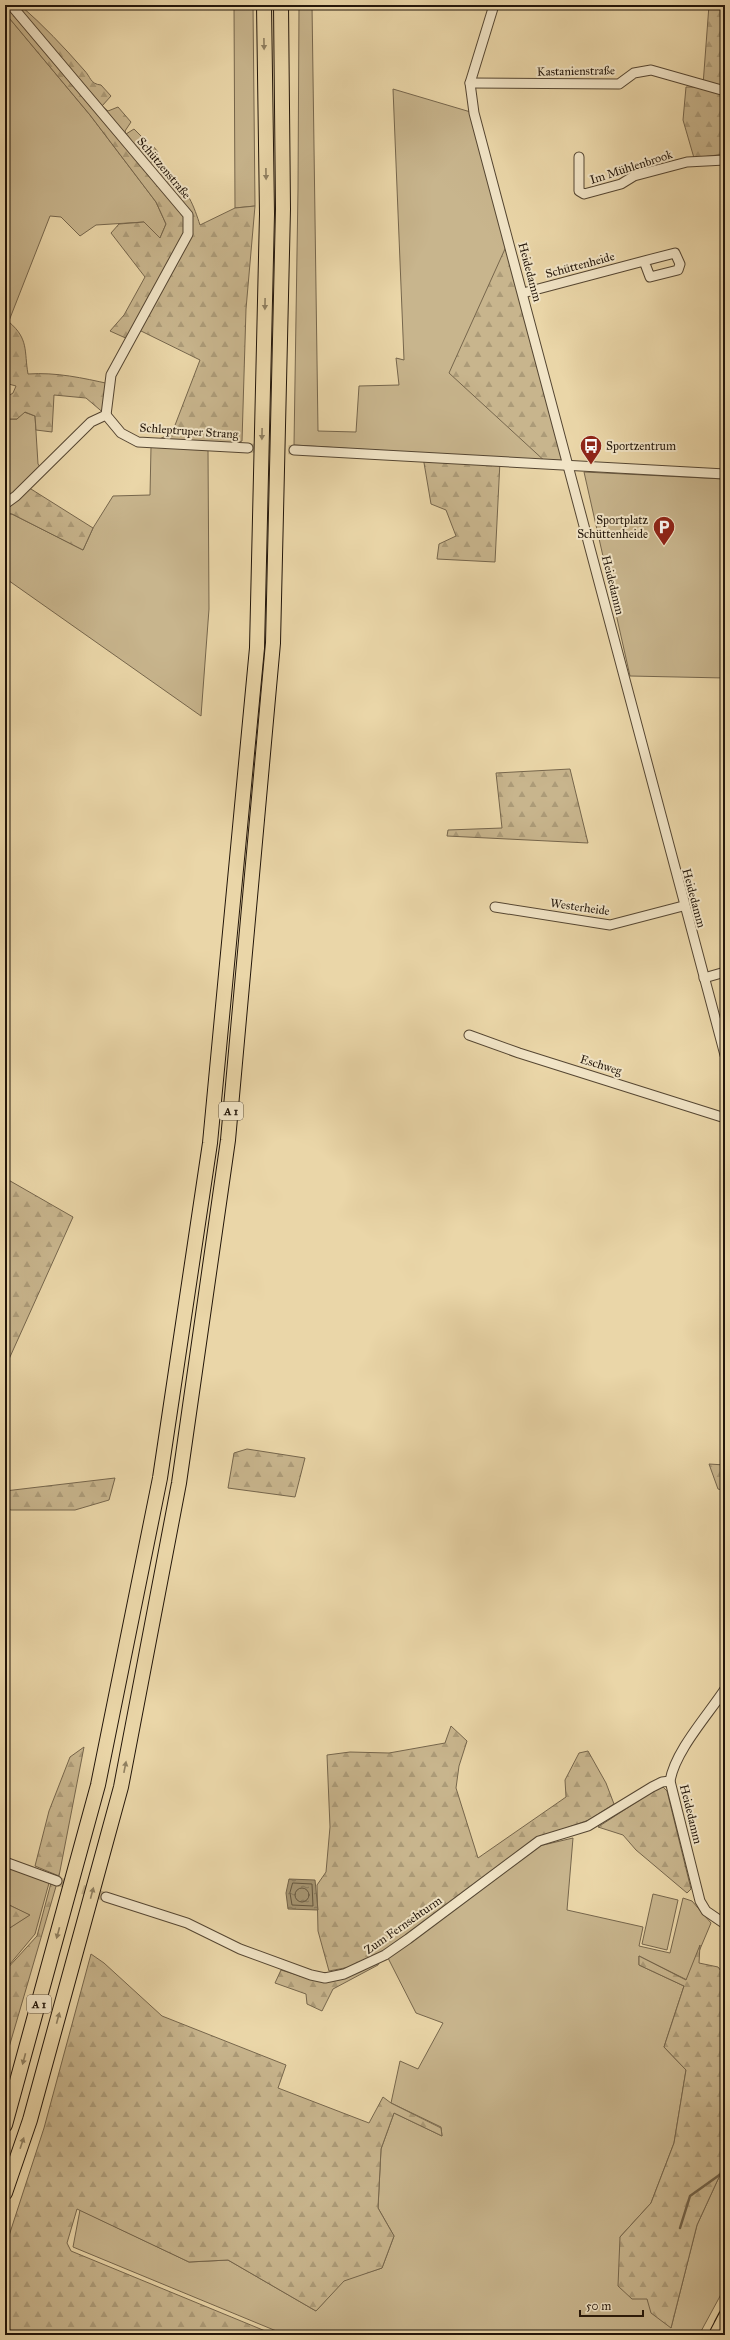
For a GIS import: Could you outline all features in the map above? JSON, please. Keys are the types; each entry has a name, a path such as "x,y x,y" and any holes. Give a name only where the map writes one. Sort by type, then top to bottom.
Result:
{"highway":[{"name":"A 1","path":"5,2125 98,1785 160,1478 210,1143 257,648 267,214 264,5"},
{"name":"A 1","path":"5,2193 30,2120 121,1787 179,1483 228,1140 273,643 283,217 281,5"}],"main road":[{"path":"715,2335 725,2316"}],"street":[{"name":"Schützenstraße","path":"11,5 188,215 188,234 112,375 106,415"},
{"name":"Heidedamm","path":"494,5 470,83 474,113 569,465 683,906 725,1055"},
{"name":"Kastanienstraße","path":"470,83 619,84 634,74 651,70 725,92"},
{"name":"Im Mühlenbrook","path":"580,157 579,191 584,194 621,184 634,176 687,162 725,160"},
{"name":"Schüttenheide","path":"523,293 644,261"},
{"name":"Schleptruper Strang","path":"106,415 121,433 138,442 248,448"},
{"path":"5,504 16,496 91,422 106,415"},
{"path":"294,450 725,474"},
{"name":"Westerheide","path":"495,907 610,925 683,906"},
{"path":"704,978 725,972"},
{"name":"Eschweg","path":"469,1035 519,1053 725,1118"},
{"name":"Heidedamm","path":"725,1689 680,1754 672,1768 670,1781 700,1901 706,1911 725,1924"},
{"name":"Zum Fernsehturm","path":"106,1897 187,1923 266,1960 311,1975 325,1978 344,1974 385,1955 539,1841 588,1826 652,1786 670,1781"},
{"path":"5,1862 57,1881"}],"green space":[{"path":"5,5 20,5 61,45 93,82 101,85 111,96 102,106 108,111 118,107 131,122 125,131 126,134 134,129 146,141 146,146 153,146 158,152 148,167 156,173 170,178 181,187 190,198 200,225 235,208 255,206 246,309 242,441 227,447 151,443 172,433 200,360 137,329 130,340 110,331 124,315 145,277 111,233 119,224 144,222 160,238 166,224 156,202 90,115 5,13"},
{"path":"234,5 253,5 255,206 235,208"},
{"path":"299,5 312,5 318,431 356,432 359,386 399,385 396,358 404,360 393,89 474,113 509,240 545,461 294,445"},
{"path":"709,5 725,5 725,91 703,85"},
{"path":"5,13 90,115 156,202 166,224 160,238 144,222 96,225 80,236 61,217 50,216 5,331"},
{"path":"686,87 703,87 725,94 725,154 694,158 683,120"},
{"path":"509,240 569,465 548,464 449,373"},
{"path":"9,322 20,334 23,340 26,352 28,374 59,375 110,384 106,415 86,398 54,395 52,432 36,430 35,416 25,412 17,419 5,419 5,398 13,393 16,386 5,383 5,331"},
{"path":"24,412 35,416 38,464 41,468 5,499 5,419 17,419"},
{"path":"151,447 208,449 209,609 201,716 5,578 5,513 12,514 83,550 93,528 113,496 150,495"},
{"path":"423,457 500,461 495,562 437,559 439,544 456,536 446,510 431,504"},
{"path":"584,472 725,479 725,678 630,676"},
{"path":"23,484 93,528 83,550 12,514 5,513 5,499"},
{"path":"570,769 588,843 447,836 448,830 502,828 496,773"},
{"path":"5,1178 73,1217 5,1368"},
{"path":"247,1449 305,1458 295,1497 228,1488 234,1453"},
{"path":"709,1464 725,1465 725,1491 718,1489"},
{"path":"115,1478 109,1500 75,1510 11,1510 5,1508 5,1491"},
{"path":"451,1726 467,1741 459,1766 456,1788 478,1858 566,1797 565,1780 579,1753 588,1751 606,1783 614,1804 589,1820 537,1838 384,1951 360,1965 329,1971 318,1931 317,1885 326,1872 330,1827 327,1755 350,1752 389,1753 445,1743"},
{"path":"84,1747 59,1876 35,1866 49,1811 70,1757"},
{"path":"663,1787 667,1791 691,1889 687,1893 636,1850 623,1835 598,1827 658,1788"},
{"path":"573,1838 567,1910 643,1927 639,1946 670,1953 683,1898 692,1901 711,1923 687,1980 639,1956 639,1965 684,1986 664,2047 686,2070 674,2143 651,2203 620,2237 648,2299 671,2328 697,2225 725,2164 725,2287 699,2335 286,2335 73,2247 80,2210 189,2262 228,2260 316,2311 344,2280 382,2268 394,2236 378,2208 381,2149 394,2113 442,2136 441,2127 391,2103 400,2061 418,2069 443,2023 416,2013 388,1958 539,1846"},
{"path":"5,1866 49,1883 35,1934 5,1970 5,1931 29,1915 5,1903"},
{"path":"51,1883 57,1883 5,2061 5,1971 37,1936"},
{"path":"653,1894 678,1900 667,1950 642,1944"},
{"path":"5,1903 30,1915 5,1931"},
{"path":"700,1945 699,1963 718,1967 725,1976 725,2164 697,2225 671,2328 651,2313 647,2299 632,2299 618,2286 620,2237 651,2203 674,2143 686,2070 664,2047 684,1986 639,1965 639,1956 686,1980"},
{"path":"91,1954 104,1963 162,2016 286,2065 278,2088 369,2123 383,2097 391,2103 441,2128 442,2136 394,2113 381,2149 378,2208 394,2236 382,2268 344,2281 316,2311 228,2260 189,2262 77,2209 67,2243 71,2251 275,2335 5,2335 5,2248 44,2128"},
{"path":"380,1961 378,1965 333,1989 322,2011 307,2004 306,1994 275,1983 281,1970 307,1978 328,1981"}],"water":[{"path":"289,1879 315,1880 318,1910 288,1909 286,1893"}],"waterway":[{"path":"680,2228 690,2196 725,2171"},
{"path":"715,2322 725,2303"}],"tunnel":[{"path":"248,448 294,450"},
{"path":"57,1881 106,1897"}],"place":[{"name":"Sportzentrum","path":"591,466"},
{"name":"Sportplatz Schüttenheide","path":"664,546"}]}
